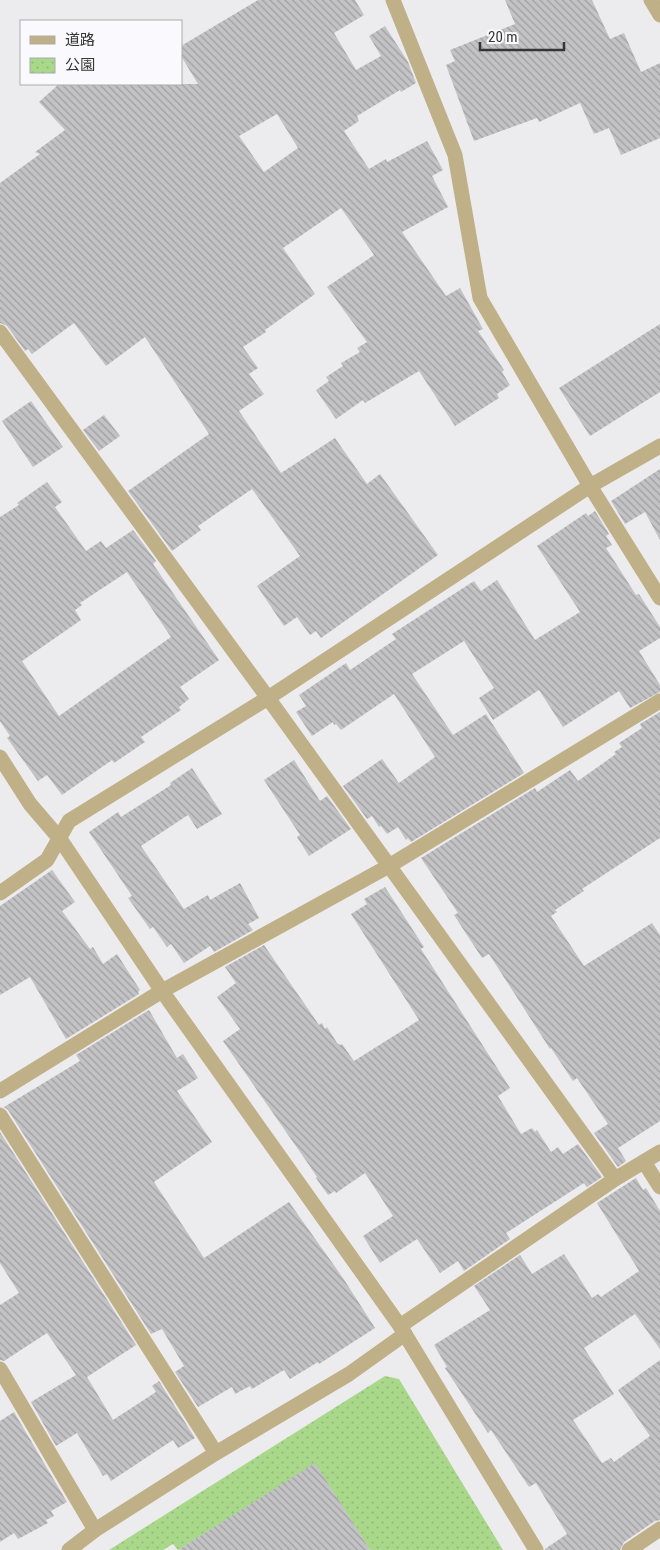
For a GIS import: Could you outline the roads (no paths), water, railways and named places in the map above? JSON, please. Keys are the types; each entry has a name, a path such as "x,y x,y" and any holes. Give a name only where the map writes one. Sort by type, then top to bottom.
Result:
{"street":[{"path":"394,0 456,155 480,298 590,486 660,598"},
{"path":"651,0 660,15"},
{"path":"0,332 268,698 615,1179"},
{"path":"0,893 47,860 69,820 268,698 590,486 660,446"},
{"path":"0,1091 162,991 389,866 660,701"},
{"path":"0,757 30,804 60,839 162,991 403,1330 536,1550"},
{"path":"0,1115 216,1453"},
{"path":"69,1550 95,1530 216,1453 349,1374 403,1330 615,1179 660,1152"},
{"path":"644,1162 660,1187"},
{"path":"0,1369 95,1530"},
{"path":"629,1550 660,1529"}]}
